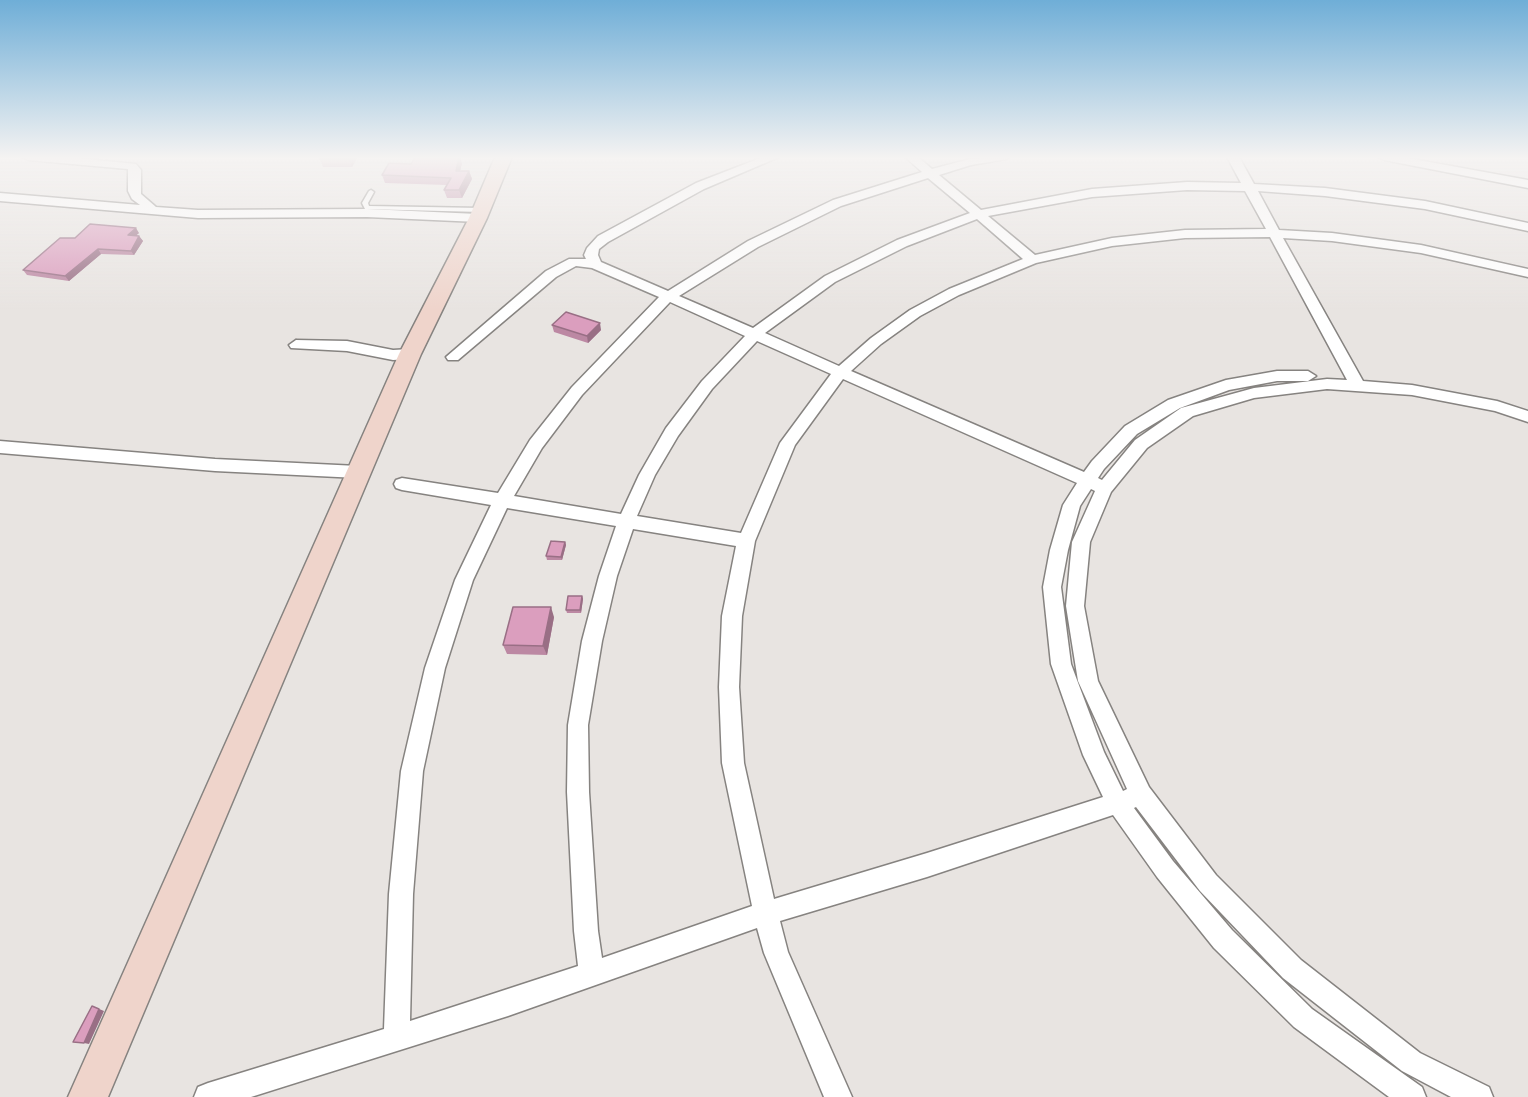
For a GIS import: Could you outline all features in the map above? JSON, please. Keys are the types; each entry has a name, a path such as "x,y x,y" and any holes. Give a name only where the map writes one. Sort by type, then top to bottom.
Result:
{"street":[{"path":"120,208 277,215 480,214"},
{"path":"88,1097 410,354 482,208"},
{"path":"595,264 591,255 593,248 603,239 659,208"},
{"path":"397,1036 401,894 412,771 435,668 464,580 490,521 536,444 577,391 644,319 669,296 753,244 826,208"},
{"path":"971,208 1032,260"},
{"path":"592,973 586,932 578,792 578,725 592,640 608,576 626,522 647,475 672,432 707,385 755,334 830,279 902,243 980,214 1011,208"},
{"path":"1261,208 1356,381"},
{"path":"1440,208 1528,227"},
{"path":"838,1097 776,953 754,868 732,752 729,687 732,616 746,542 788,443 841,372 876,341 915,313 954,292 1032,260 1145,237 1204,233 1273,233 1332,237 1421,249 1528,273"},
{"path":"453,357 551,274 574,262 595,264 1095,485"},
{"path":"296,345 347,346 393,355 410,354"},
{"path":"1356,381 1497,406 1528,417"},
{"path":"1412,1097 1303,1018 1223,939 1165,869 1117,803 1094,755 1061,664 1052,587 1059,550 1072,505 1141,444 1186,412 1254,393 1356,381 1428,382 1501,398 1528,407"},
{"path":"0,447 215,465 358,472"},
{"path":"402,484 746,542"},
{"path":"1095,485 1081,542 1075,606 1088,681 1141,795 1208,883 1292,969 1411,1062 1467,1094"},
{"path":"208,1097 508,1003 766,913 927,865 1141,795"}],"lane":[{"path":"371,208 480,214"}],"building":[{"path":"90,224 136,228 128,235 139,236 131,251 98,249 65,276 23,270 60,238 75,238"},
{"path":"566,312 600,323 587,336 552,325"},
{"path":"551,541 565,542 561,557 546,556"},
{"path":"568,596 582,596 580,610 566,610"},
{"path":"513,607 551,607 543,646 503,645"},
{"path":"92,1006 99,1009 84,1043 73,1042"}]}
